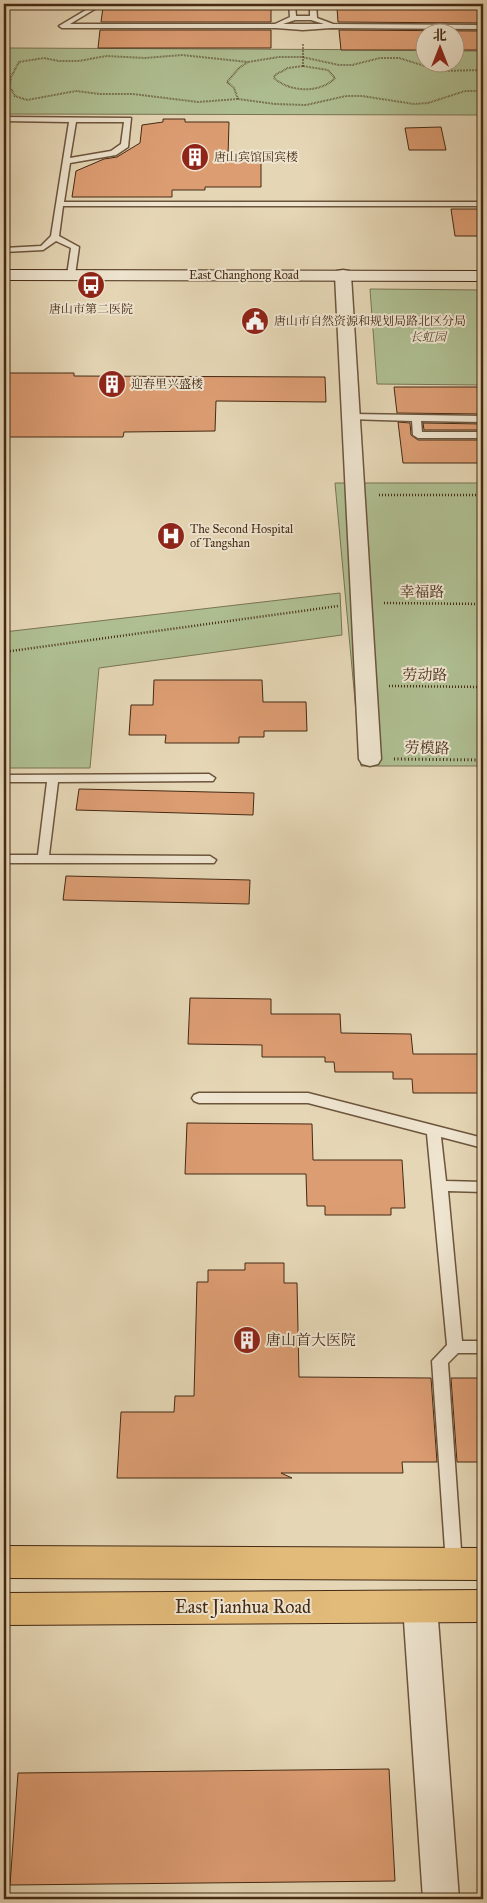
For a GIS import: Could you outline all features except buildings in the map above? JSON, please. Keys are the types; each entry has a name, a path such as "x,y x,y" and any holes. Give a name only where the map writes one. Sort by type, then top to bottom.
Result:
{"main road":[{"path":"4,1562 469,1564"},
{"name":"East Jianhua Road","path":"4,1609 483,1606"}],"street":[{"name":"East Changhong Road","path":"4,275 483,276"},
{"path":"344,276 370,759"},
{"path":"420,1606 441,1899"}],"lane":[{"path":"100,4 62,26 276,26 303,28 331,26 483,26"},
{"path":"292,4 293,18"},
{"path":"313,4 314,19"},
{"path":"276,26 293,18 314,19 331,26"},
{"path":"4,119 128,120 125,145 113,154 66,161"},
{"path":"4,250 42,248 55,237 73,120"},
{"path":"60,204 483,204"},
{"path":"55,237 75,247 71,275"},
{"path":"352,417 483,419"},
{"path":"416,419 418,435 483,435"},
{"path":"4,778 209,778"},
{"path":"43,859 53,778"},
{"path":"4,859 210,860"},
{"path":"199,1098 308,1098 483,1143"},
{"path":"433,1130 455,1347"},
{"path":"440,1186 483,1187"},
{"path":"469,1564 440,1362 455,1347 483,1347"}],"path":[{"path":"303,28 303,66"},
{"path":"483,70 441,71 399,58 380,58 352,65 302,57 279,57 248,62 182,55 145,58 106,56 79,61 31,58 19,62 9,79 9,86 12,92 20,99 32,101 54,94 76,91 102,94 134,94 204,103 220,103 238,99 275,104 306,105 346,96 362,96 414,104 428,103 465,91 483,91"},
{"path":"238,99 234,88 227,82 239,68 248,62"},
{"path":"303,66 328,70 333,74 333,81 320,87 300,89 284,86 274,78 282,70 303,66"},
{"path":"371,495 483,495"},
{"name":"幸福路","path":"4,652 361,603 483,604"},
{"name":"劳动路","path":"366,686 483,687"},
{"name":"劳模路","path":"370,759 483,760"}],"green space":[{"path":"8,48 414,50 414,72 464,72 464,51 483,51 483,115 4,114 4,50"},
{"name":"长虹园","path":"370,289 483,290 483,385 377,384"},
{"path":"335,483 483,483 483,766 361,766"},
{"path":"340,593 342,635 99,668 90,768 4,768 4,632"}],"place":[{"name":"唐山宾馆国宾楼","path":"195,157"},
{"name":"唐山市第二医院","path":"91,285"},
{"name":"唐山市自然资源和规划局路北区分局","path":"255,321"},
{"name":"迎春里兴盛楼","path":"112,384"},
{"name":"The Second Hospital of Tangshan","path":"171,536"},
{"name":"唐山首大医院","path":"247,1340"}]}
